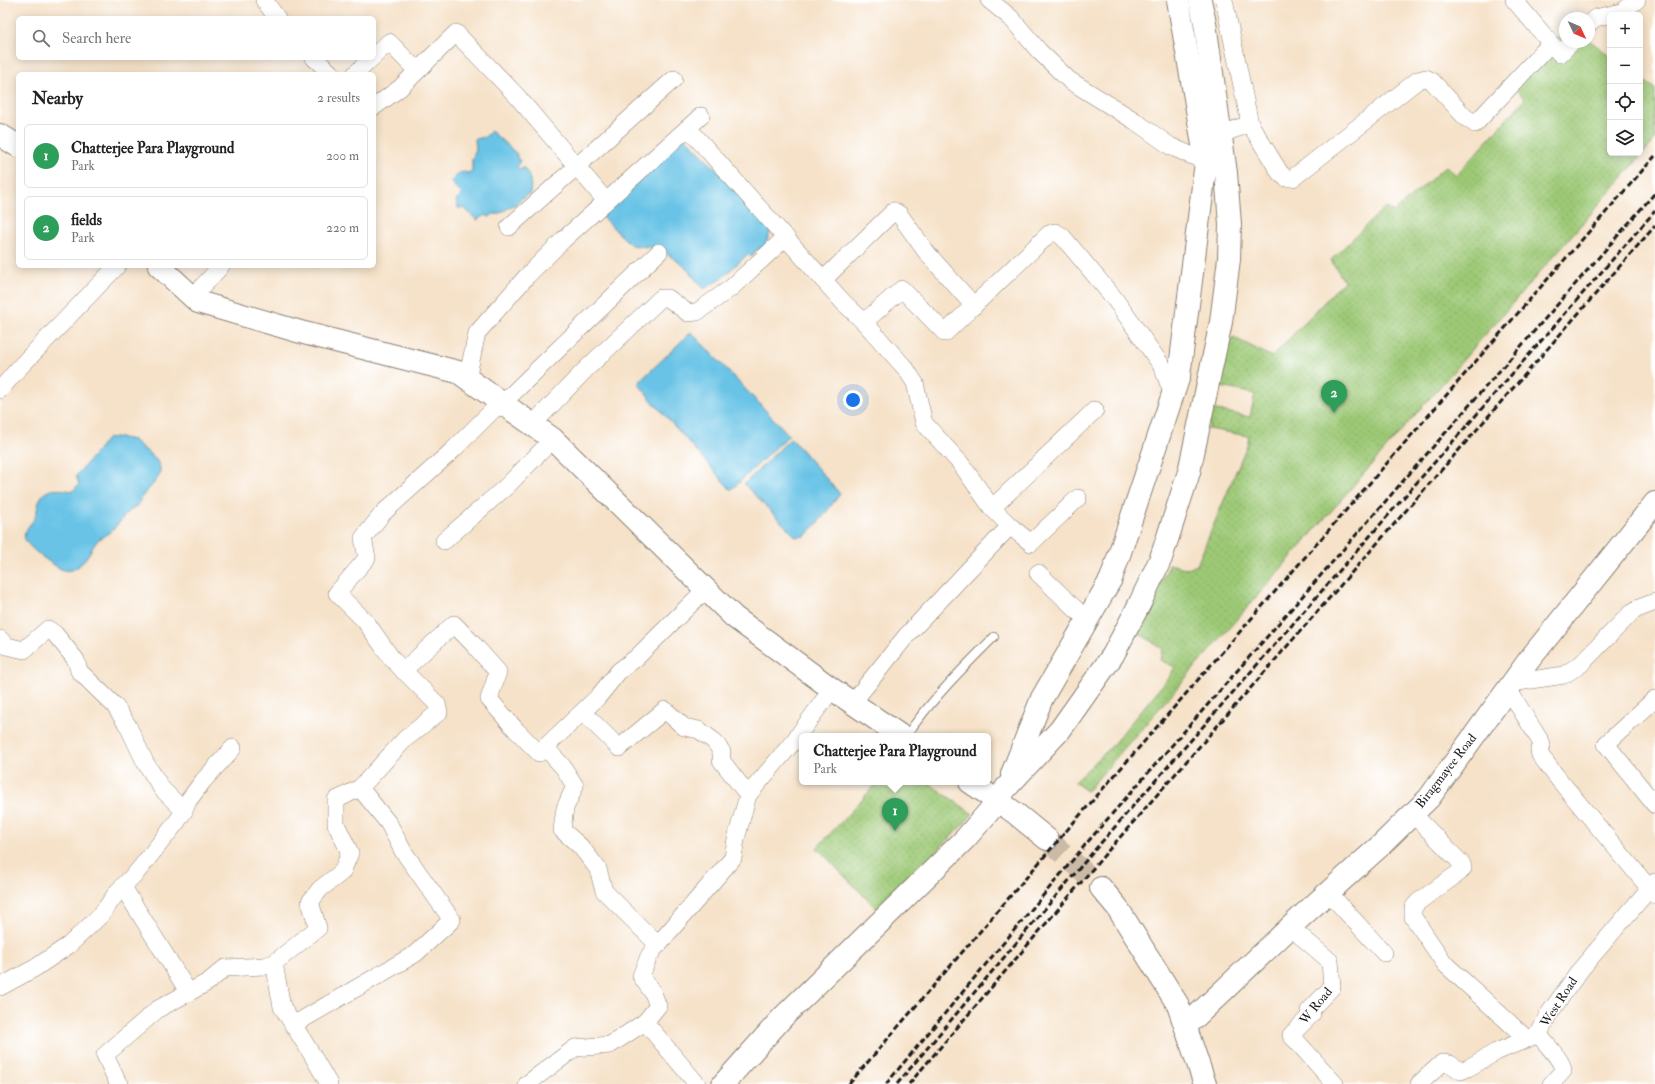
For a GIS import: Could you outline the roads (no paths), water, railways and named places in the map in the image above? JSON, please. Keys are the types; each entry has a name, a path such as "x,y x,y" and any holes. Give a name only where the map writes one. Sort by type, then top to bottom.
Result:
{"main road":[{"path":"1002,794 1042,698 1111,579 1173,395 1178,376 1206,162 1178,0"},
{"path":"723,1084 783,1017 965,839 1002,794 1060,730 1113,655 1161,558 1189,472 1221,322 1229,259 1230,224 1226,173 1200,0"},
{"path":"0,135 16,145"},
{"path":"161,268 198,302 304,332 458,372 553,439 734,616 832,689 897,733"},
{"name":"Biragmayee Road","path":"1186,1026 1290,927 1380,846 1429,798 1529,660 1655,503"},
{"path":"978,785 1002,794 1015,813 1047,839"},
{"path":"1101,888 1117,907 1178,1004 1205,1084"}],"street":[{"path":"264,0 276,16"},
{"path":"990,0 1011,18 1039,51 1069,80 1135,120 1170,146 1206,162"},
{"path":"1224,0 1250,124 1280,173 1286,178 1293,178 1418,80 1426,78 1432,81 1465,117 1475,124 1550,44"},
{"path":"1514,0 1560,54 1566,48"},
{"path":"1595,18 1622,12 1637,0"},
{"path":"376,106 400,88 456,33 516,95 606,201"},
{"path":"376,54 390,42 417,71"},
{"path":"316,60 330,72"},
{"path":"357,72 370,60"},
{"path":"509,227 578,167 674,79"},
{"path":"468,379 477,333 527,276 563,240 701,116"},
{"path":"1221,134 1250,124"},
{"path":"688,128 823,280 864,322 906,369 915,383 924,423 961,464 992,508 1010,526 1031,544 1078,498"},
{"path":"823,280 894,211 899,214 927,253 974,306"},
{"path":"864,322 902,289 945,333 1049,234 1055,232 1062,236 1114,298 1162,366 1173,395"},
{"path":"533,424 591,364 661,298 668,298 688,312 697,312 731,288 786,237"},
{"path":"120,1084 117,1081 105,1055 158,1009 208,982 225,968 264,966 274,962 318,928 310,902 320,889 342,872 350,853 336,824 336,800 360,788 405,739 439,712 437,704 403,671 366,622 337,593 367,558 363,538 383,513 453,450 496,407 507,406 517,390 659,252"},
{"path":"0,390 114,268"},
{"path":"193,296 219,268"},
{"path":"992,508 1095,410"},
{"path":"444,541 508,485 553,439"},
{"path":"853,702 906,635 1010,526"},
{"path":"1038,573 1087,620"},
{"path":"403,671 454,624 498,672 488,699 539,753 598,697 619,671 636,658 706,589"},
{"path":"1653,889 1560,781 1540,754 1539,751 1542,746 1542,742 1510,686 1564,675 1581,664 1631,613 1655,602"},
{"path":"0,639 7,646 24,650 48,629 55,634 76,660 79,671 115,706 128,726 145,762 162,789 184,811"},
{"path":"800,733 832,689"},
{"path":"1655,699 1606,744 1655,805"},
{"path":"583,712 619,748 665,710 684,727 699,730 714,741 722,752 721,760 748,795"},
{"path":"527,1084 575,1048 610,1045 645,1022 658,1006 653,993 641,976 649,956 733,858 736,840 748,795 799,734"},
{"path":"545,747 563,767 575,786 564,808 562,830 581,847 598,869 604,891 658,945"},
{"path":"0,987 34,968 69,945 101,915 122,887 137,872 184,811 188,801 233,748"},
{"path":"293,1025 415,954 452,920 404,851 390,824 360,788"},
{"path":"1413,814 1462,864 1463,868 1460,872 1418,902 1413,908 1413,916 1445,964 1533,1036 1544,1042 1563,1065 1563,1071 1551,1084"},
{"path":"122,887 189,993"},
{"name":"West Road","path":"1533,1036 1581,969 1653,889"},
{"path":"1328,892 1384,953"},
{"name":"W Road","path":"1290,927 1330,961 1332,988 1309,1011 1312,1014 1291,1035 1334,1084"},
{"path":"274,962 282,1007 329,1084"},
{"path":"645,1022 697,1084"},
{"path":"1419,1084 1442,1063 1450,1064 1461,1071 1496,1052 1533,1036"}],"lane":[{"path":"908,733 916,721 953,678 994,637"}],"water":[{"path":"491,131 517,154 517,159 520,160 517,167 519,169 523,167 530,179 530,194 498,214 493,214 490,217 485,215 477,220 464,208 458,208 456,200 462,194 450,182 462,172 468,173 472,171 472,159 476,150 475,139 485,137"},
{"path":"684,136 772,227 765,247 756,250 752,257 748,254 722,278 704,289 684,266 659,248 631,245 598,213"},
{"path":"691,332 789,435 731,490 638,383"},
{"path":"117,437 134,440 156,460 160,466 158,478 140,499 138,505 133,508 109,533 99,539 83,561 72,570 66,571 41,556 32,548 26,541 24,534 25,531 34,520 40,499 44,493 54,490 73,491 79,484 76,476 108,438"},
{"path":"791,438 840,494 817,524 805,536 796,537 744,484"}],"tunnel":[{"path":"1047,839 1101,888"}],"railway":[{"path":"849,1084 1074,822 1655,156"},
{"path":"886,1084 1091,838 1655,193"},
{"path":"897,1084 1099,845 1655,211"},
{"path":"909,1084 1107,852 1655,226"}],"place":[{"name":"fields","path":"1334,413"},
{"name":"Chatterjee Para Playground","path":"895,831"}]}
